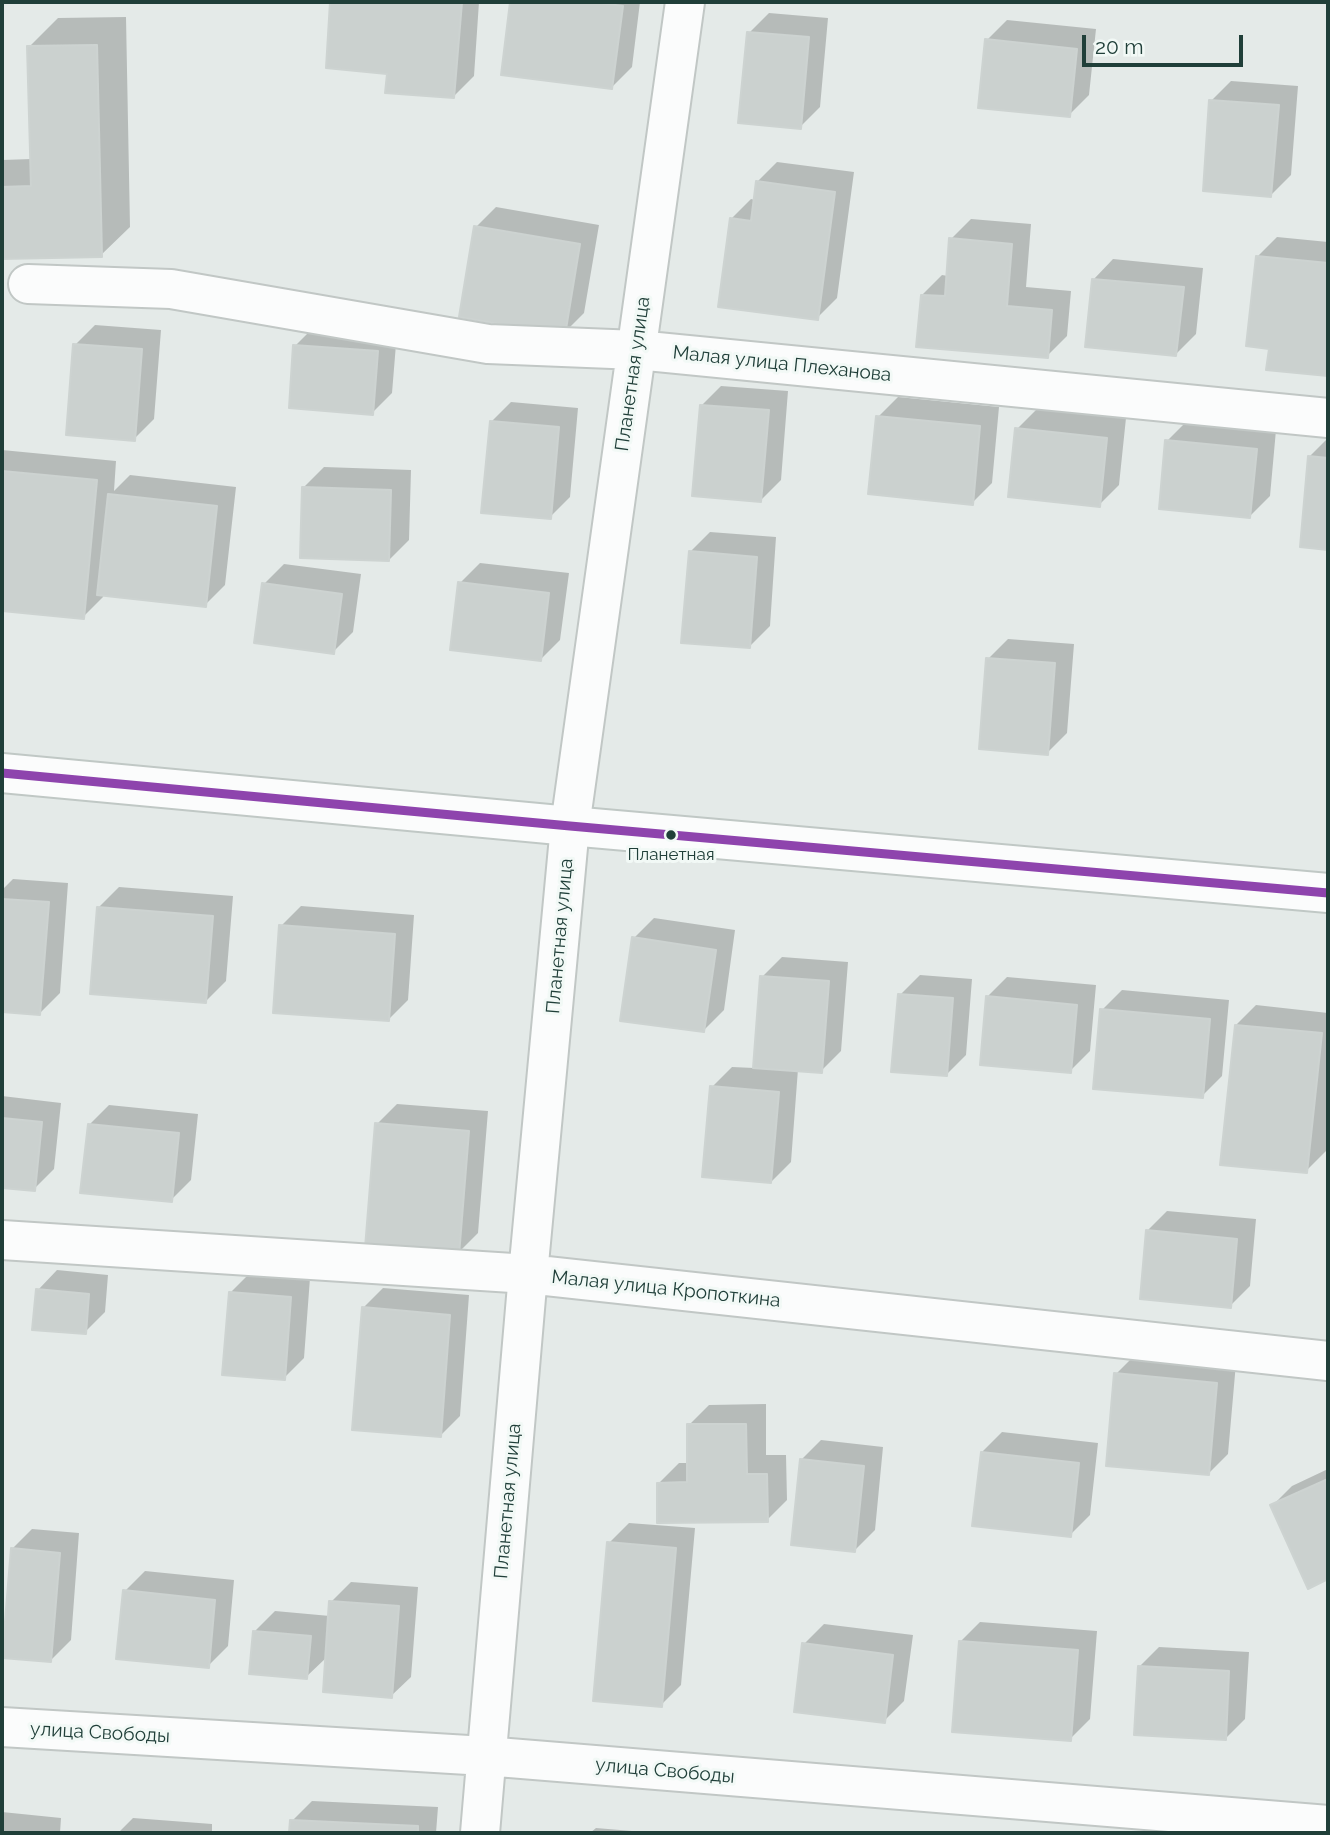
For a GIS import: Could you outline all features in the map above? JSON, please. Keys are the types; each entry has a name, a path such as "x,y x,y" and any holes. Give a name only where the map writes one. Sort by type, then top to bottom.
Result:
{"street":[{"name":"Планетная улица","path":"480,1833 570,826 685,2"},
{"name":"Малая улица Плеханова","path":"29,284 171,289 488,344 637,350 1328,418"},
{"path":"2,772 570,826 1328,893"},
{"name":"Малая улица Кропоткина","path":"2,1240 528,1273 1328,1361"},
{"name":"улица Свободы","path":"2,1727 485,1756 1328,1825"}],"building":[{"path":"330,2 462,2 454,98 385,93 387,74 326,68"},
{"path":"510,2 592,2 623,6 612,89 501,75"},
{"path":"747,32 809,37 801,129 738,123"},
{"path":"985,39 1077,49 1070,117 978,108"},
{"path":"97,45 102,257 2,259 2,187 31,186 27,46"},
{"path":"1209,100 1279,105 1271,197 1203,191"},
{"path":"756,181 835,192 818,320 718,307 730,218 751,221"},
{"path":"474,226 580,244 565,335 459,317"},
{"path":"949,238 1012,244 1007,306 1052,310 1048,358 916,347 921,295 945,296"},
{"path":"1256,256 1328,263 1328,376 1266,370 1269,349 1246,346"},
{"path":"1092,279 1184,287 1176,356 1085,347"},
{"path":"73,344 142,349 135,441 66,435"},
{"path":"293,345 378,351 373,415 289,408"},
{"path":"700,405 769,410 761,502 692,496"},
{"path":"876,416 980,426 973,505 868,494"},
{"path":"490,421 559,427 551,519 481,513"},
{"path":"1015,428 1107,438 1100,507 1008,497"},
{"path":"1165,440 1257,449 1250,518 1159,509"},
{"path":"1308,456 1328,458 1328,550 1300,547"},
{"path":"2,471 97,480 84,619 2,611"},
{"path":"302,487 391,490 389,561 300,558"},
{"path":"108,494 217,506 206,607 97,595"},
{"path":"689,551 757,557 750,648 681,643"},
{"path":"458,582 549,593 541,661 450,650"},
{"path":"262,583 342,594 334,654 254,643"},
{"path":"986,658 1055,663 1048,755 979,749"},
{"path":"2,899 49,902 40,1015 2,1012"},
{"path":"97,907 213,916 206,1003 90,994"},
{"path":"279,925 395,934 389,1021 273,1013"},
{"path":"632,937 716,950 704,1032 620,1021"},
{"path":"760,976 829,981 822,1073 753,1068"},
{"path":"898,994 953,998 947,1076 891,1072"},
{"path":"986,996 1077,1005 1071,1073 980,1065"},
{"path":"1100,1009 1210,1019 1203,1098 1093,1089"},
{"path":"1235,1025 1322,1033 1307,1173 1220,1165"},
{"path":"710,1086 779,1092 771,1183 702,1177"},
{"path":"2,1118 42,1122 35,1191 2,1188"},
{"path":"375,1123 469,1131 459,1255 365,1248"},
{"path":"88,1124 179,1133 172,1202 80,1193"},
{"path":"1146,1230 1237,1239 1231,1308 1140,1299"},
{"path":"36,1289 89,1294 86,1334 32,1330"},
{"path":"229,1292 291,1297 285,1380 222,1375"},
{"path":"362,1307 450,1315 441,1437 352,1430"},
{"path":"1114,1373 1217,1383 1209,1475 1106,1466"},
{"path":"687,1424 746,1424 747,1474 767,1474 768,1522 657,1523 657,1483 687,1482"},
{"path":"981,1452 1079,1463 1071,1537 972,1526"},
{"path":"800,1459 864,1466 855,1552 791,1545"},
{"path":"1328,1479 1328,1579 1308,1589 1270,1505"},
{"path":"607,1542 676,1548 662,1707 593,1701"},
{"path":"11,1548 60,1553 51,1662 2,1658"},
{"path":"123,1590 215,1600 209,1668 116,1659"},
{"path":"329,1601 399,1606 392,1698 323,1692"},
{"path":"253,1631 311,1636 307,1679 249,1674"},
{"path":"959,1641 1078,1650 1071,1741 952,1732"},
{"path":"802,1643 893,1655 885,1723 794,1712"},
{"path":"1138,1666 1229,1671 1226,1740 1134,1735"},
{"path":"290,1820 418,1826 418,1833 289,1833"}],"transit line":[{"path":"2,773 1328,893"}],"place":[{"name":"Планетная","path":"671,835"}]}
